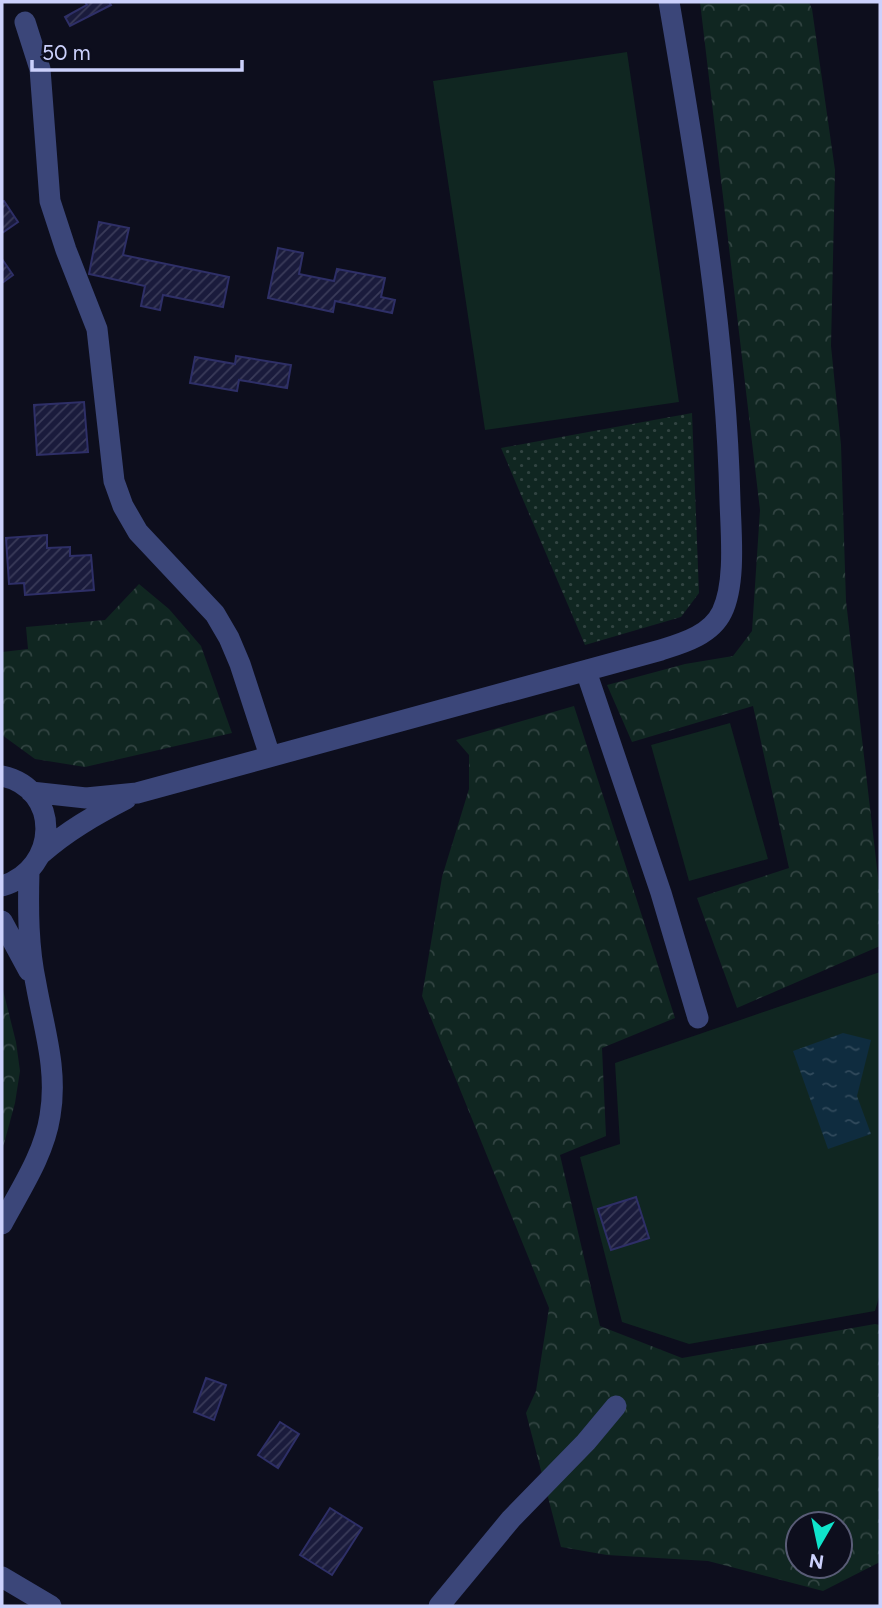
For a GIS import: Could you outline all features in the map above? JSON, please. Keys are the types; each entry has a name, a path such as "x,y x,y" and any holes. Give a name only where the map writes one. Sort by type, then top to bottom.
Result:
{"street":[{"path":"30,792 86,799 137,793 586,671 690,640 706,631 722,614 729,591 731,541 729,428 723,360 669,2"},
{"path":"25,22 40,69 50,201 65,250 97,329 114,481 123,506 138,532 215,614 229,638 270,756"},
{"path":"586,671 661,893 698,1018"},
{"path":"2,1224 44,1142 50,1118 53,1069 35,982 29,928 35,863 46,842 44,815 30,792 19,783 3,776"},
{"path":"2,886 17,880 60,837 87,819 137,793"},
{"path":"2,921 35,982"},
{"path":"439,1606 510,1519 586,1442 616,1406"},
{"path":"2,1577 51,1606"}],"green space":[{"path":"700,2 809,2 812,9 835,170 831,346 841,445 846,601 880,894 880,946 737,1008 697,898 789,868 753,706 632,742 607,685 685,664 733,656 752,631 760,510"},
{"path":"627,52 679,402 485,430 433,81"},
{"path":"692,413 699,593 681,617 585,645 501,448"},
{"path":"139,584 169,609 201,646 232,733 85,767 35,759 2,735 2,652 28,649 26,627 105,620"},
{"path":"574,706 675,1018 602,1048 606,1136 560,1155 600,1326 682,1358 880,1325 880,1562 854,1575 854,1510 784,1510 784,1580 845,1580 823,1591 708,1561 607,1555 561,1547 526,1413 536,1391 549,1308 422,996 442,877 469,789 469,755 456,740"},
{"path":"730,723 768,859 689,881 651,745"},
{"path":"880,972 880,1294 875,1311 689,1344 622,1322 580,1157 620,1144 615,1063"},
{"path":"2,986 20,1071 15,1103 2,1151"}],"water":[{"path":"843,1033 871,1040 857,1096 871,1134 828,1149 793,1051"}],"building":[{"path":"85,2 109,2 111,5 70,26 65,17 87,5"},
{"path":"4,201 18,222 2,233 2,202"},
{"path":"99,222 129,228 123,255 229,277 223,307 163,295 160,310 141,306 145,286 89,274"},
{"path":"278,248 303,253 299,274 334,281 337,269 385,278 381,297 395,300 392,313 335,301 333,312 268,298"},
{"path":"2,259 13,275 2,283"},
{"path":"236,356 291,365 287,388 239,380 237,391 190,383 195,357 235,364"},
{"path":"84,402 88,452 37,455 34,405"},
{"path":"47,535 47,548 70,547 70,556 91,555 94,590 25,595 24,583 9,584 6,538"},
{"path":"636,1197 649,1238 611,1250 598,1209"},
{"path":"206,1378 226,1385 214,1420 194,1412"},
{"path":"280,1422 299,1434 278,1468 258,1455"},
{"path":"330,1508 362,1528 332,1575 300,1555"}]}
